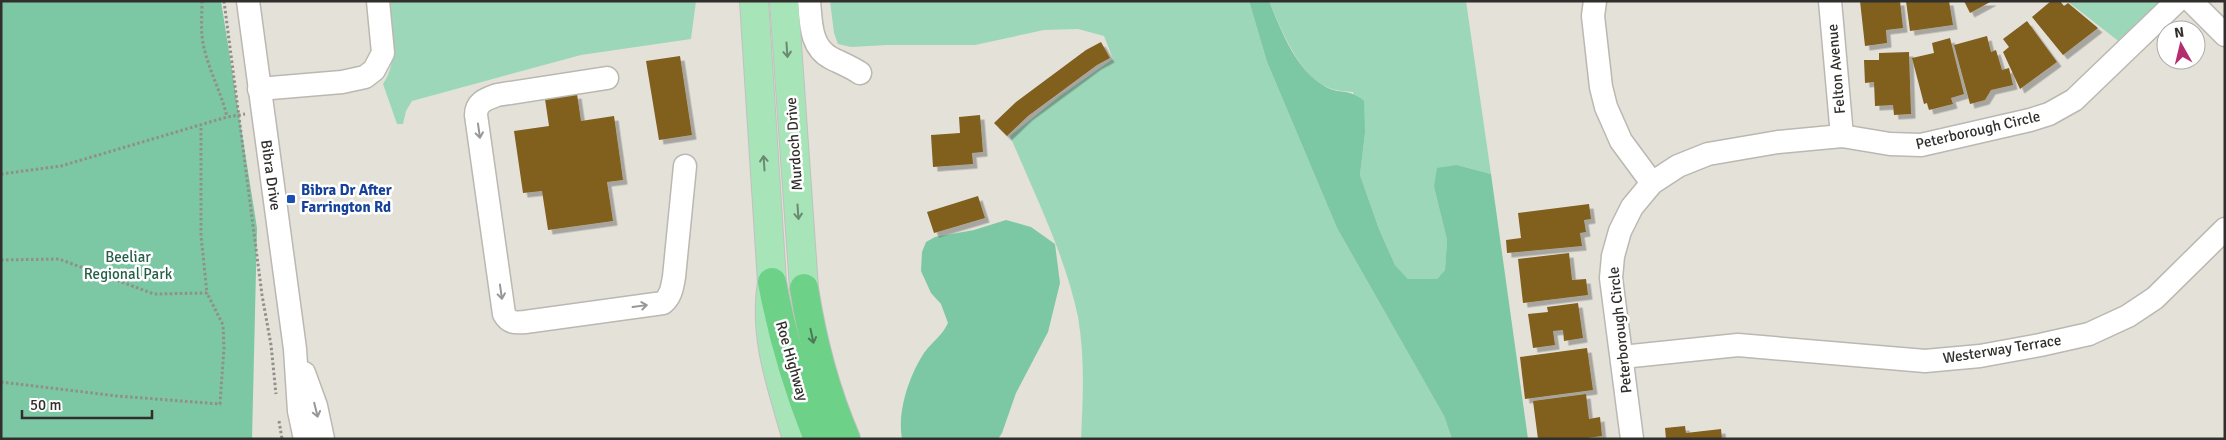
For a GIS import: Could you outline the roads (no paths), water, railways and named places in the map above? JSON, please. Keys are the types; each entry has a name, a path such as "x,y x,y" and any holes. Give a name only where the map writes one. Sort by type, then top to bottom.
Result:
{"highway":[{"name":"Roe Highway","path":"772,282 784,343 799,390 818,439"},
{"name":"Roe Highway","path":"804,288 818,359 832,405 846,439"}],"main road":[{"name":"Murdoch Drive","path":"754,1 772,282 769,302 770,339 797,439"},
{"name":"Murdoch Drive","path":"784,1 804,288"}],"street":[{"name":"Bibra Drive","path":"248,1 295,349 299,411 305,439"},
{"path":"261,100 365,77 374,70 383,53 378,1"},
{"path":"809,1 812,31 817,47 830,58 860,73"},
{"path":"1595,1 1593,16 1601,87 1606,107 1621,141 1652,183"},
{"name":"Felton Avenue","path":"1830,1 1842,136"},
{"name":"Peterborough Circle","path":"1632,439 1611,278 1613,256 1620,231 1632,207 1652,183 1678,166 1708,154 1778,142 1842,136 1890,144 1920,145 1967,136 2050,114 2074,100 2178,1"},
{"path":"2191,1 2225,35"},
{"path":"607,78 497,95 481,102 478,106 476,115 504,314 511,322 525,322 662,303 667,300 671,293 674,277 685,166"},
{"name":"Westerway Terrace","path":"1622,357 1738,345 1925,361 1980,356 2040,345 2089,334 2128,316 2155,298 2225,229"},
{"name":"Bibra Drive","path":"295,349 316,406 323,439"}],"place":[{"name":"Bibra Dr After Farrington Rd","path":"291,199"}],"park label":[{"name":"Beeliar Regional Park","path":"128,266"}]}
